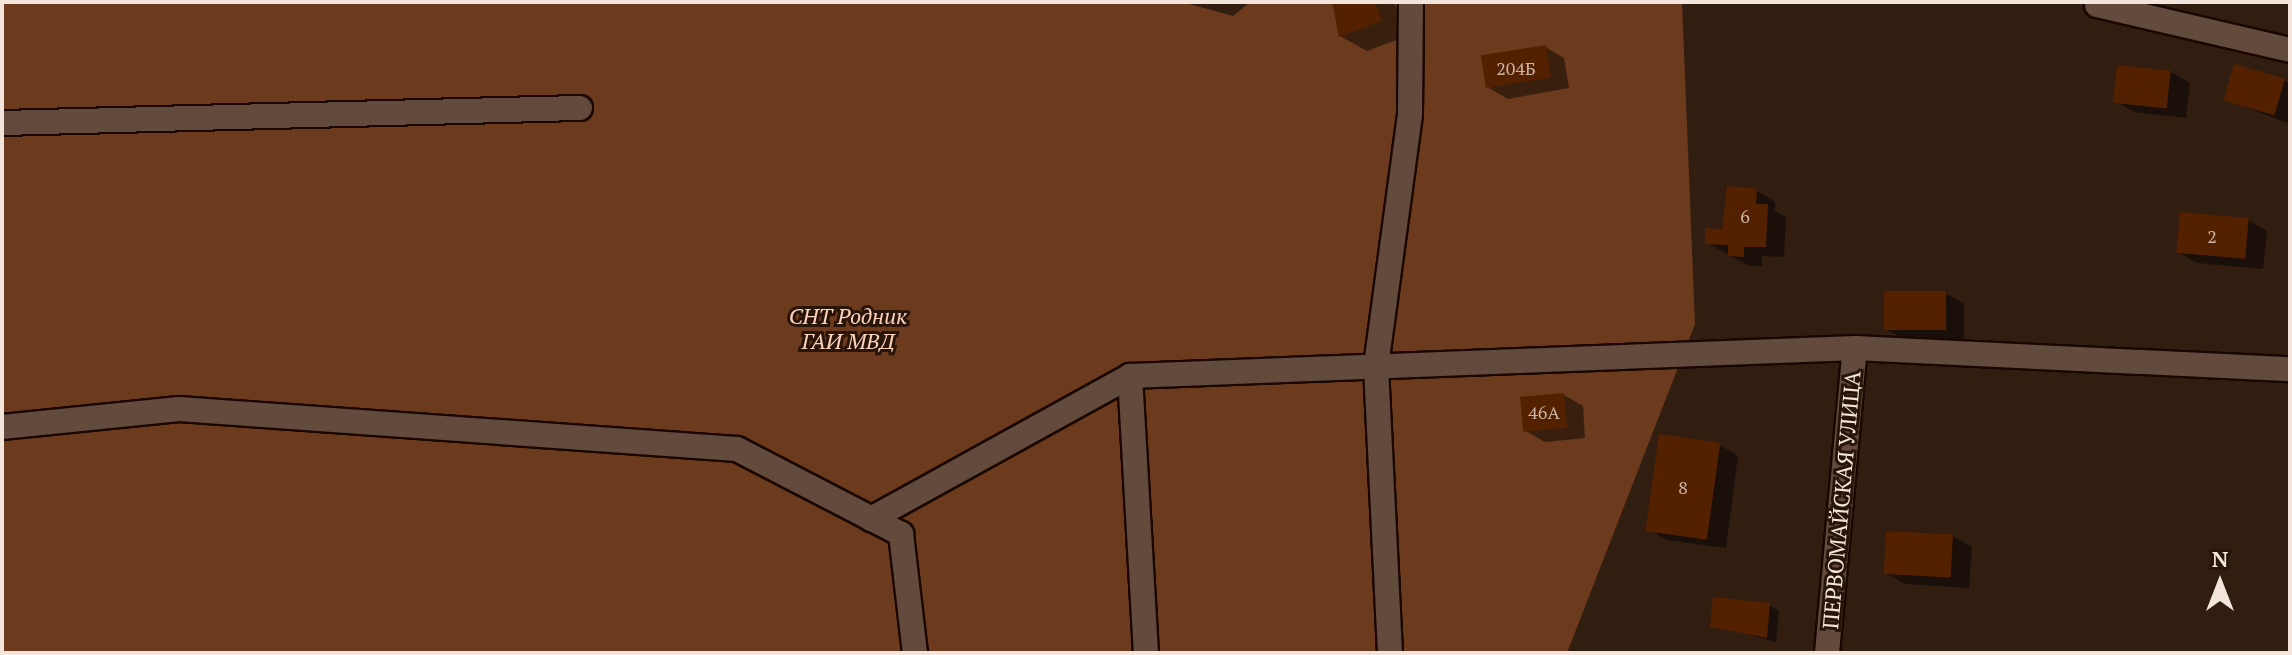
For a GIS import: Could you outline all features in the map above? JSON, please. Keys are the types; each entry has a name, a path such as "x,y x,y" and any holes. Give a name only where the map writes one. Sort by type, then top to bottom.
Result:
{"street":[{"path":"1390,653 1376,366 1410,114 1411,2"},
{"path":"2097,5 2290,50"},
{"path":"2,123 580,108"},
{"path":"871,519 1130,376 1855,348 2290,369"},
{"name":"ПЕРВОМАЙСКАЯ УЛИЦА","path":"1827,653 1855,348"},
{"path":"1130,376 1146,653"},
{"path":"2,427 179,409 737,449 901,534 915,653"}],"green space":[{"name":"СНТ Родник ГАИ МВД","path":"2,2 1182,2 1233,16 1250,2 1682,2 1695,324 1567,653 2,653"}],"building":[{"path":"1332,2 1375,2 1382,21 1339,37"},
{"path":"1546,45 1551,78 1486,88 1481,55"},
{"path":"2234,64 2285,79 2274,115 2224,101"},
{"path":"2117,65 2171,71 2167,108 2113,103"},
{"path":"1727,186 1757,189 1756,204 1768,204 1766,247 1744,247 1744,257 1728,256 1728,245 1705,244 1705,228 1722,229"},
{"path":"2180,212 2249,218 2245,259 2176,253"},
{"path":"1884,291 1946,291 1946,330 1884,330"},
{"path":"1564,393 1567,428 1523,432 1520,397"},
{"path":"1659,434 1720,443 1707,540 1645,531"},
{"path":"1886,531 1953,535 1951,577 1884,574"},
{"path":"1713,597 1770,603 1767,638 1710,627"}]}
